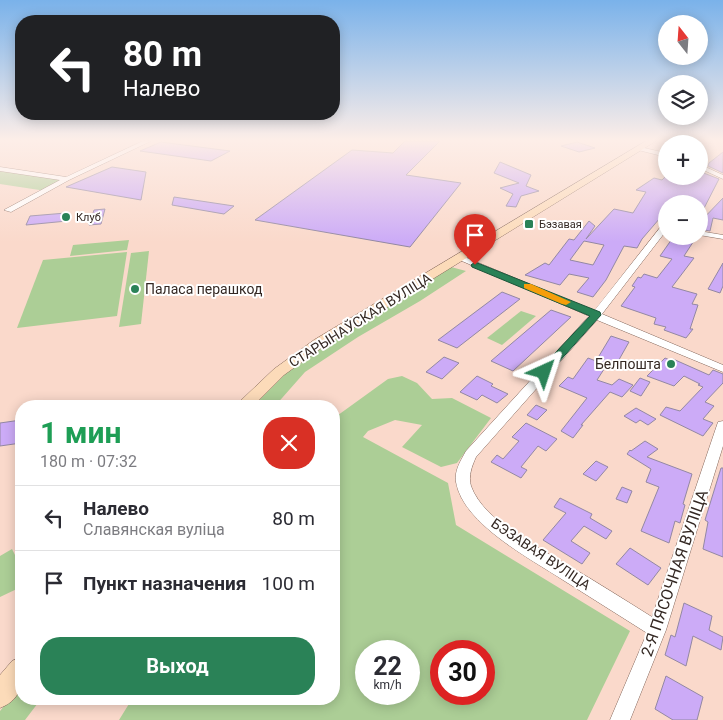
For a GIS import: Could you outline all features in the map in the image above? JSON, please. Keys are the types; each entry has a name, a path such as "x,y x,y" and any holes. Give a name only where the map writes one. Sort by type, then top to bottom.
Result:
{"main road":[{"name":"СТАРЫНАЎСКАЯ ВУЛІЦА","path":"249,400 278,372 301,355 597,175"},
{"path":"0,695 15,677"}],"street":[{"path":"38,175 67,179"},
{"path":"8,210 76,175"},
{"path":"708,234 723,237"},
{"name":"БЭЗАВАЯ ВУЛІЦА","path":"657,630 513,539 478,509 470,498 462,478 471,454 596,315 658,236"},
{"path":"458,258 723,369"},
{"name":"2-Я ПЯСОЧНАЯ ВУЛІЦА","path":"620,720 657,630 723,425"}],"green space":[{"path":"0,175 34,175 67,179 46,191 0,184"},
{"path":"129,240 127,250 70,256 73,245"},
{"name":"Паласа перашкод","path":"149,251 141,324 119,327 131,253"},
{"path":"127,252 117,316 17,328 43,260"},
{"path":"451,267 466,271 305,372 280,400 257,400 272,384 295,365 345,330"},
{"path":"521,311 536,316 502,345 487,338"},
{"path":"402,376 417,383 432,399 452,398 491,418 457,463 441,467 402,447 422,425 395,420 368,431 363,437 448,483 456,525 630,631 587,720 119,720 128,705 340,705 340,414 388,379"},
{"path":"12,549 15,555 15,590 0,597 0,556"},
{"path":"15,692 15,705 36,705 25,720 0,720 0,711"}],"building":[{"path":"95,175 146,175 141,200 66,187"},
{"path":"318,175 406,175 461,183 410,247 255,220"},
{"path":"498,175 530,175 526,186 539,191 521,196 516,207 506,206 513,194 500,188 519,183"},
{"path":"708,175 719,179 708,200 708,195 658,195 658,220 637,248 624,246 606,280 593,297 577,292 589,278 569,274 560,285 525,275 545,263 549,265 569,239 574,240 589,221 595,226 586,239 614,209 633,213 646,192 636,190 654,178 658,179 658,185 708,185","holes":["584,241 604,245 593,265 570,260"]},
{"path":"174,197 234,206 224,214 172,205"},
{"path":"723,198 723,220 713,218 710,231 708,231 708,214"},
{"path":"105,209 101,224 89,225 94,210"},
{"path":"66,213 67,221 26,225 30,216"},
{"path":"668,245 691,245 684,256 694,258 672,287 697,294 692,304 698,305 690,329 693,329 686,338 664,330 666,327 654,324 656,318 621,306 635,287 632,286 638,277 641,278 644,274 657,278 672,259 660,256"},
{"path":"723,263 723,286 720,293 708,289"},
{"path":"502,292 520,299 457,348 438,340"},
{"path":"551,310 571,317 513,371 491,361"},
{"path":"611,336 629,342 616,365 608,363 597,380 612,385 619,379 633,385 622,397 610,392 581,425 583,425 573,438 561,431 587,398 559,386 568,377 573,379 588,358 596,361"},
{"path":"444,357 459,363 442,379 426,372"},
{"path":"665,358 672,361 673,359 709,375 713,370 723,374 723,383 705,402 714,406 703,419 713,423 703,436 660,415 666,407 680,411 703,387 684,376 674,386 647,376"},
{"path":"477,376 493,384 491,386 508,394 497,403 482,395 477,400 460,392"},
{"path":"640,378 650,382 641,396 630,391"},
{"path":"536,405 547,410 537,420 527,415"},
{"path":"636,408 656,419 648,425 640,420 636,423 624,416"},
{"path":"15,421 15,444 0,446 0,423"},
{"path":"526,423 557,439 546,451 538,446 521,467 527,470 521,478 491,462 497,455 503,459 519,441 512,437"},
{"path":"645,441 658,449 647,457 692,474 683,504 685,505 680,523 675,521 669,543 641,531 659,487 646,482 651,469 627,454"},
{"path":"596,461 608,467 596,481 583,474"},
{"path":"721,468 723,468 723,557 703,549 708,522 705,520"},
{"path":"622,487 632,491 627,503 616,499"},
{"path":"560,498 592,514 590,518 612,531 606,539 584,526 571,541 590,553 582,564 543,540 566,513 554,507"},
{"path":"630,548 661,568 648,585 616,564"},
{"path":"684,603 712,616 709,630 723,637 721,650 693,636 686,666 665,655 671,635 675,637"},
{"path":"666,676 703,697 697,720 673,720 655,709"}],"slow traffic":[{"path":"527,286 566,302"}],"place":[{"name":"Клуб","path":"66,217"},
{"name":"Бэзавая","path":"529,224"},
{"name":"Паласа перашкод","path":"135,289"},
{"name":"Белпошта","path":"671,364"}],"route":[{"path":"475,265 596,315 544,372"}]}
